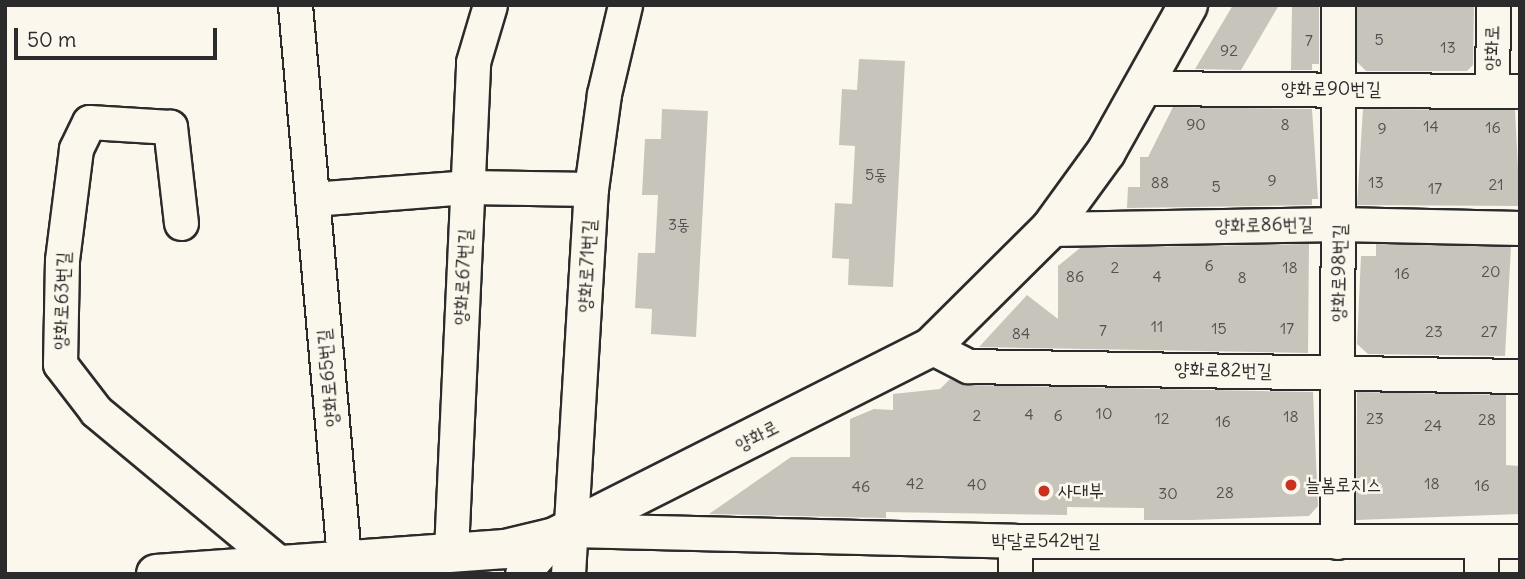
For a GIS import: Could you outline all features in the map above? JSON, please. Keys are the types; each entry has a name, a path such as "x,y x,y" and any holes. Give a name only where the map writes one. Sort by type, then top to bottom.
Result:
{"street":[{"name":"양화로65번길","path":"295,5 344,557"},
{"name":"양화로67번길","path":"451,551 473,62 490,5"},
{"name":"양화로71번길","path":"568,574 563,533 591,190 604,94 625,5"},
{"name":"양화로","path":"156,574 344,557 505,548 563,533 931,347 1050,229 1106,152 1188,5"},
{"name":"양화로98번길","path":"1337,542 1338,5"},
{"name":"양화로","path":"1493,5 1506,91"},
{"name":"양화로90번길","path":"1143,88 1506,91"},
{"name":"양화로63번길","path":"181,223 170,127 89,122 76,149 62,260 60,364 96,411 279,564"},
{"path":"312,199 467,187 591,190"},
{"name":"양화로86번길","path":"1050,229 1339,224 1520,228"},
{"name":"양화로82번길","path":"931,347 968,366 1520,376"},
{"path":"522,574 563,533"},
{"name":"박달로542번길","path":"563,533 1015,541 1520,541"},
{"path":"1015,541 1015,574"},
{"path":"1481,541 1482,574"}],"building":[{"path":"1233,5 1279,5 1241,70 1195,69"},
{"path":"1292,5 1319,5 1319,64 1312,64 1312,70 1291,70"},
{"path":"1357,5 1474,5 1473,65 1467,71 1366,71 1357,62"},
{"path":"859,59 905,61 893,287 848,285 849,259 832,258 835,203 852,204 855,146 839,145 842,89 857,90"},
{"path":"1173,107 1312,109 1318,199 1312,199 1312,205 1127,208 1128,187 1140,187 1140,157 1148,157"},
{"path":"662,109 708,111 696,337 651,334 652,309 635,308 638,253 655,253 658,195 642,195 645,139 661,139"},
{"path":"1363,109 1515,110 1520,206 1357,205"},
{"path":"1309,244 1308,353 979,347 1027,295 1058,319 1058,266 1080,248"},
{"path":"1376,244 1511,247 1505,356 1368,354 1357,344 1361,256 1376,256"},
{"path":"950,379 968,385 1313,392 1318,506 1309,516 1192,520 1144,520 1144,508 1067,507 1067,515 886,512 886,518 709,514 791,457 850,457 850,419 874,409 893,410 893,394 940,389"},
{"path":"1357,392 1506,395 1506,465 1520,466 1520,514 1356,520"}],"place":[{"name":"늘봄로지스","path":"1291,485"},
{"name":"사대부","path":"1044,491"}]}
